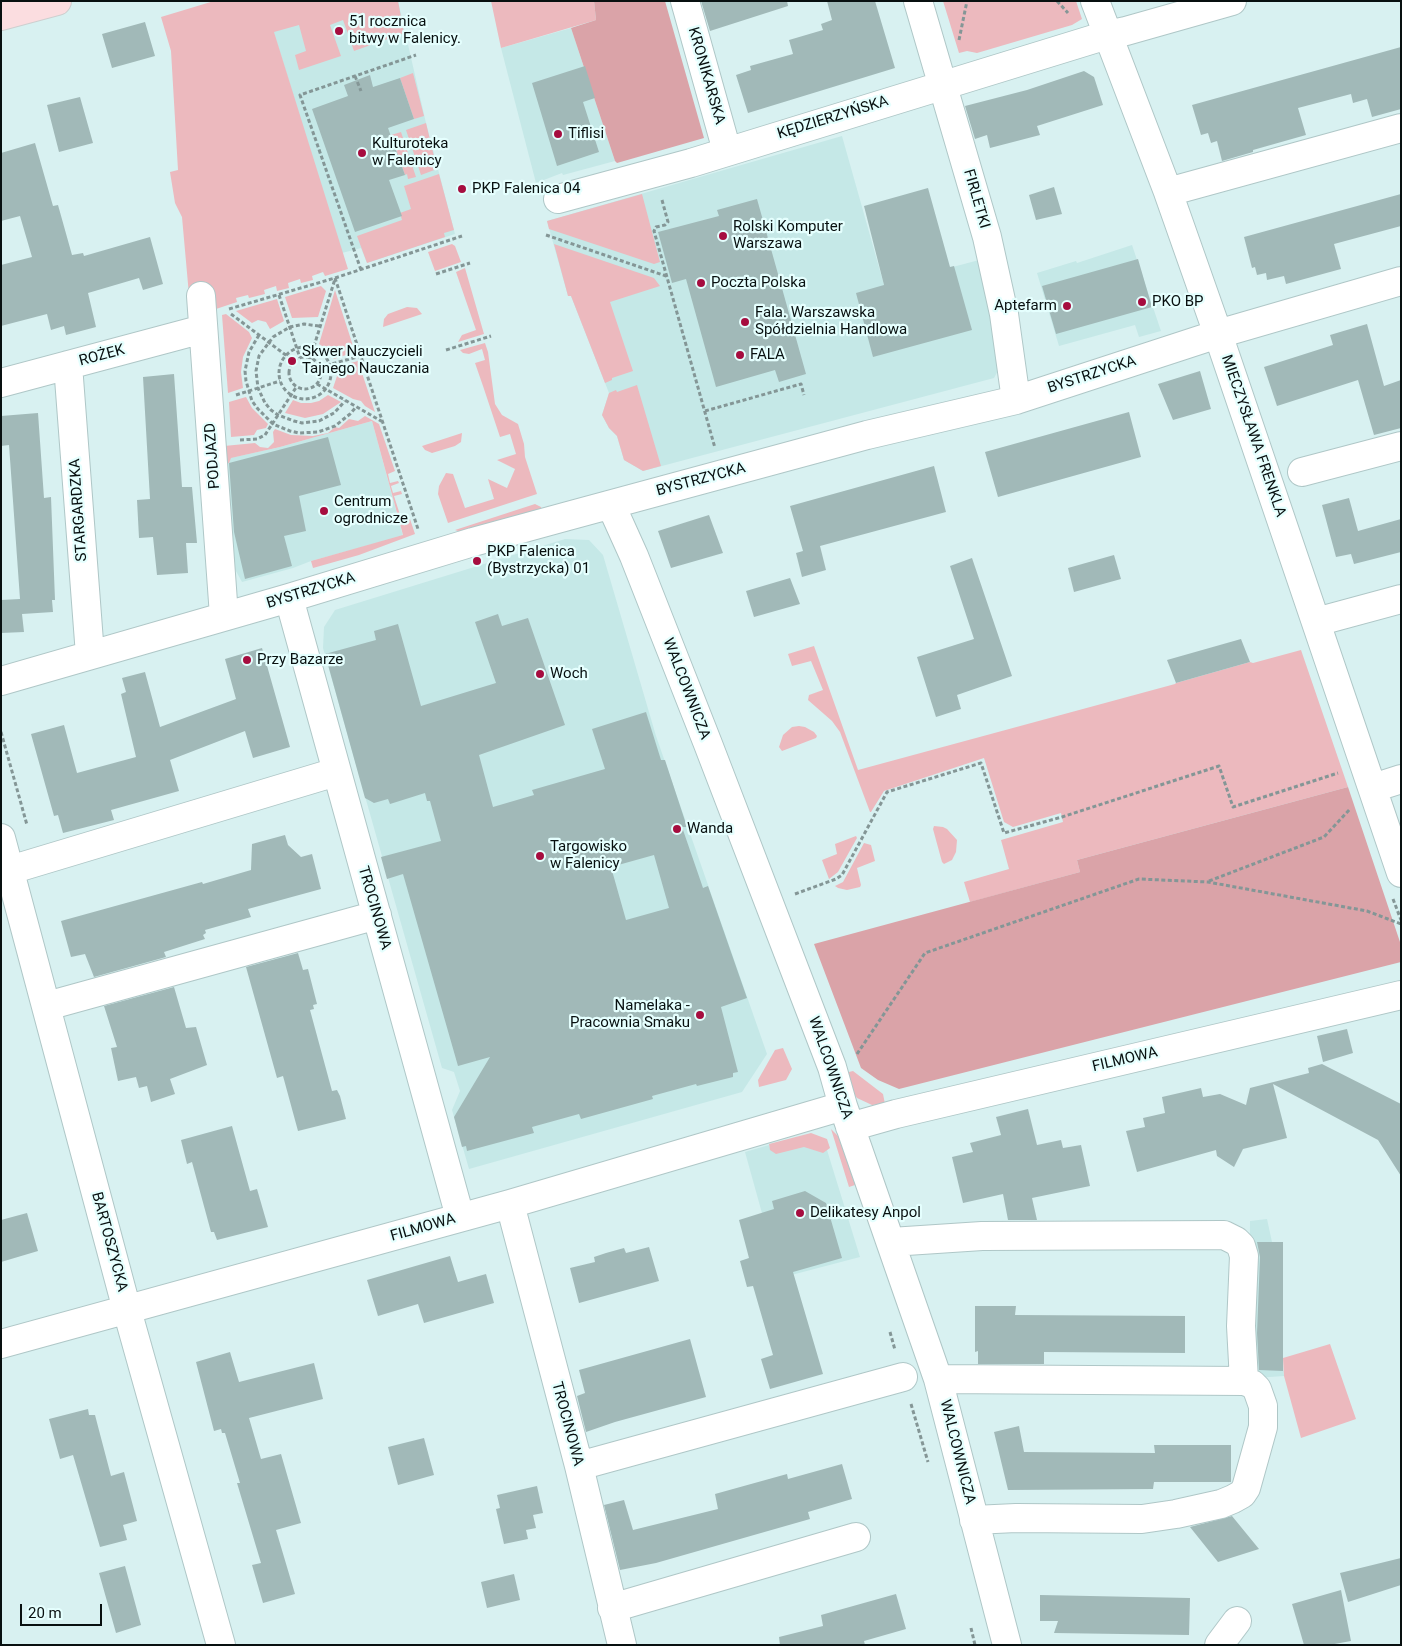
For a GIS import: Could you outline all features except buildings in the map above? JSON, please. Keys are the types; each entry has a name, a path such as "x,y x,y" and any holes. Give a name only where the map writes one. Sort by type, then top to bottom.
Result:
{"main road":[{"path":"1,16 57,1"}],"street":[{"name":"KRONIKARSKA","path":"685,1 727,151"},
{"name":"FIRLETKI","path":"918,1 988,237 1004,314 1016,400"},
{"name":"MIECZYSŁAWA FRENKLA","path":"1095,1 1106,35 1168,192 1218,334 1401,873"},
{"name":"KĘDZIERZYŃSKA","path":"558,199 654,173 1106,35 1232,1"},
{"path":"1168,192 1401,128"},
{"name":"BYSTRZYCKA","path":"1,681 560,518 867,435 1016,400 1218,334 1401,281"},
{"name":"PODJAZD","path":"201,296 224,616"},
{"name":"ROŻEK","path":"1,383 203,329"},
{"name":"STARGARDZKA","path":"68,365 90,655"},
{"path":"1302,472 1401,446"},
{"name":"WALCOWNICZA","path":"611,505 634,556 832,1068 847,1117 938,1379 1005,1644"},
{"name":"TROCINOWA","path":"289,598 460,1217"},
{"path":"1316,622 1401,599"},
{"path":"10,870 336,772"},
{"path":"1373,788 1401,779"},
{"name":"BARTOSZYCKA","path":"1,838 127,1310 221,1645"},
{"path":"47,1006 377,915"},
{"name":"FILMOWA","path":"1,1344 460,1217 847,1117 906,1112 1401,995"},
{"name":"TROCINOWA","path":"510,1204 622,1645"},
{"path":"891,1242 982,1236 1224,1235 1241,1246 1244,1256 1241,1326 1244,1381"},
{"path":"578,1466 903,1377"},
{"path":"938,1379 1244,1381 1252,1384 1258,1390 1263,1406 1263,1427 1246,1488 1242,1494 1221,1504 1142,1519 1016,1518 974,1520"},
{"path":"612,1608 856,1537"},
{"path":"1219,1645 1237,1621"}],"path":[{"path":"361,270 300,95 416,55"},
{"path":"355,76 361,92"},
{"path":"666,215 667,224 656,228 654,231 718,456"},
{"path":"546,235 667,276"},
{"path":"295,362 226,310 361,270 462,236"},
{"path":"436,274 470,263"},
{"path":"310,358 335,278"},
{"path":"335,278 428,556"},
{"path":"279,295 300,358"},
{"path":"319,326 304,324 290,326 278,332 268,342 259,356 257,364 256,380 258,388 266,403 278,415 302,423 319,421 334,413 346,401"},
{"path":"259,335 249,352 246,381 248,391 258,409 273,424 299,433 318,432 335,426 356,407"},
{"path":"446,350 491,336"},
{"path":"297,349 312,349 323,355 329,365 330,378 325,389 319,395 303,399 291,395 282,385 280,367 286,356 297,349"},
{"path":"320,367 361,356"},
{"path":"300,358 310,358 320,367 320,378 317,384 308,389 297,386 290,375 291,368 295,362 300,358"},
{"path":"209,404 280,380"},
{"path":"317,384 383,422"},
{"path":"705,411 801,384 804,395"},
{"path":"211,441 256,439 265,435 297,386"},
{"path":"793,894 840,877 887,792 981,763 1004,833 1062,817 1219,766 1233,807 1343,772"},
{"path":"1208,882 1324,837 1351,808"},
{"path":"856,1055 925,953 1139,879 1208,882 1367,911 1401,924"}],"shaded area":[{"path":"214,1 398,1 404,33 354,51 343,20 330,25 341,56 299,70 295,55 306,51 299,25 274,32 348,269 325,276 323,272 312,276 313,280 301,283 300,279 288,283 289,288 277,291 276,286 264,290 265,294 249,298 248,295 236,298 237,302 216,309 214,290 189,295 182,217 175,203 170,172 178,170 171,51 161,17"},
{"path":"264,1 398,1 426,123 455,234 367,263 361,248 342,253"},
{"path":"491,1 594,1 596,20 501,48"},
{"path":"594,1 665,1 704,138 617,163 615,161 571,28 596,20"},
{"path":"943,1 1076,1 1082,19 1072,25 977,53 967,51 959,53"},
{"path":"571,28 615,161 563,175 562,173 536,183 501,48"},
{"path":"413,73 424,116 414,119 400,78"},
{"path":"426,123 437,169 421,175 406,130"},
{"path":"401,132 416,177 408,179 391,135"},
{"path":"842,136 884,285 983,259 1003,361 994,378 643,471 624,460 617,436 609,428 602,415 609,393 571,296 568,296 547,221"},
{"path":"439,174 454,230 444,233 445,237 367,263 357,236 402,220 400,213 411,209 404,186"},
{"path":"642,194 660,262 654,264 549,229 547,221"},
{"path":"452,244 455,246 461,262 435,271 428,252"},
{"path":"554,244 654,278 660,286 610,302 633,371 612,378 612,380 605,383 571,296 568,296"},
{"path":"1132,245 1161,331 1139,337 1135,325 1059,346 1037,273 1076,261 1077,263"},
{"path":"465,268 484,334 458,342 462,335 476,330 456,272"},
{"path":"321,286 326,291 318,317 292,318 285,297"},
{"path":"335,290 355,352 334,359 327,349 319,344"},
{"path":"277,299 284,321 270,329 266,322 258,320 252,323 236,311"},
{"path":"407,307 417,308 422,314 383,327 384,319 388,314"},
{"path":"226,314 249,332 252,338 243,357 241,372 243,388 228,393 222,315"},
{"path":"485,343 488,352 495,404 502,415 518,424 524,444 525,457 537,494 448,523 438,494 439,486 446,473 453,474 465,508 494,499 488,479 507,488 515,469 497,460 516,454 510,434 500,437 475,363 485,360 482,349 469,354 463,353 460,350"},
{"path":"358,361 375,412 361,401 353,399 333,388 337,376 336,367"},
{"path":"637,385 661,466 643,471 624,460 617,436 609,428 602,415 609,393"},
{"path":"328,395 341,402 323,414 305,418 285,413 293,400 301,403 311,403 319,401"},
{"path":"246,397 252,408 268,424 266,428 257,430 254,435 231,437 229,402"},
{"path":"365,416 379,424 395,471 388,474 390,483 398,481 399,483 391,486 393,493 401,491 402,494 394,496 402,521 410,519 415,534 359,555 313,568 311,561 403,535 372,421 280,447 231,458 229,463 224,464 224,446 255,443 260,447 268,448 274,442 273,432 275,429 291,435 313,436 328,433 335,427 339,428 349,419 358,421"},
{"path":"372,421 403,536 242,582 232,564 224,464 230,458 280,447"},
{"path":"462,433 461,442 455,446 432,453 425,450 422,446"},
{"path":"535,504 541,507 542,511 464,533 455,530"},
{"name":"Targowisko w Falenicy","path":"565,539 589,540 603,555 656,736 767,1054 742,1092 469,1169 452,1110 460,1091 454,1072 442,1068 323,648 324,627 335,610"},
{"path":"814,646 858,770 1250,662 1253,663 1301,650 1348,787 1077,860 1080,872 970,902 964,882 1009,869 1001,840 1063,822 1061,813 1013,827 1004,822 984,758 884,791 870,812 840,732 832,721 808,700 809,695 823,690 811,661 792,666 788,654"},
{"path":"799,726 814,732 817,736 816,738 782,751 779,747 783,735 792,727"},
{"path":"1348,787 1401,945 1401,962 899,1089 878,1080 861,1068 814,944 1080,872 1077,860"},
{"path":"934,826 947,829 957,840 956,852 952,860 944,864 933,829"},
{"path":"856,836 857,838 838,872 829,879 822,860 837,854 835,844"},
{"path":"864,843 871,845 875,861 857,868 860,887 847,890 838,888 835,886 843,882"},
{"path":"783,1048 792,1069 786,1080 759,1087 758,1080 775,1050"},
{"path":"853,1071 883,1094 885,1104 872,1105 857,1098 845,1073"},
{"path":"831,1129 840,1138 855,1185 849,1187"},
{"path":"811,1133 827,1139 830,1148 823,1153 804,1147 776,1154 770,1150 769,1144"},
{"path":"803,1141 827,1150 860,1257 780,1278 745,1152 769,1145 771,1150"},
{"path":"1267,1219 1272,1242 1284,1376 1255,1378 1249,1368 1250,1221"},
{"path":"1330,1344 1356,1419 1301,1438 1284,1376 1283,1358"}],"place":[{"name":"51 rocznica bitwy w Falenicy.","path":"339,31"},
{"name":"Tiflisi","path":"558,134"},
{"name":"Kulturoteka w Falenicy","path":"362,153"},
{"name":"PKP Falenica 04","path":"462,189"},
{"name":"Rolski Komputer Warszawa","path":"723,236"},
{"name":"Poczta Polska","path":"701,283"},
{"name":"PKO BP","path":"1142,302"},
{"name":"Aptefarm","path":"1067,306"},
{"name":"Fala. Warszawska Spółdzielnia Handlowa","path":"745,322"},
{"name":"FALA","path":"740,355"},
{"name":"Skwer Nauczycieli Tajnego Nauczania","path":"292,361"},
{"name":"Centrum ogrodnicze","path":"324,511"},
{"name":"PKP Falenica (Bystrzycka) 01","path":"477,561"},
{"name":"Przy Bazarze","path":"247,660"},
{"name":"Woch","path":"540,674"},
{"name":"Wanda","path":"677,829"},
{"name":"Targowisko w Falenicy","path":"540,856"},
{"name":"Namelaka - Pracownia Smaku","path":"700,1015"},
{"name":"Delikatesy Anpol","path":"800,1213"}]}
